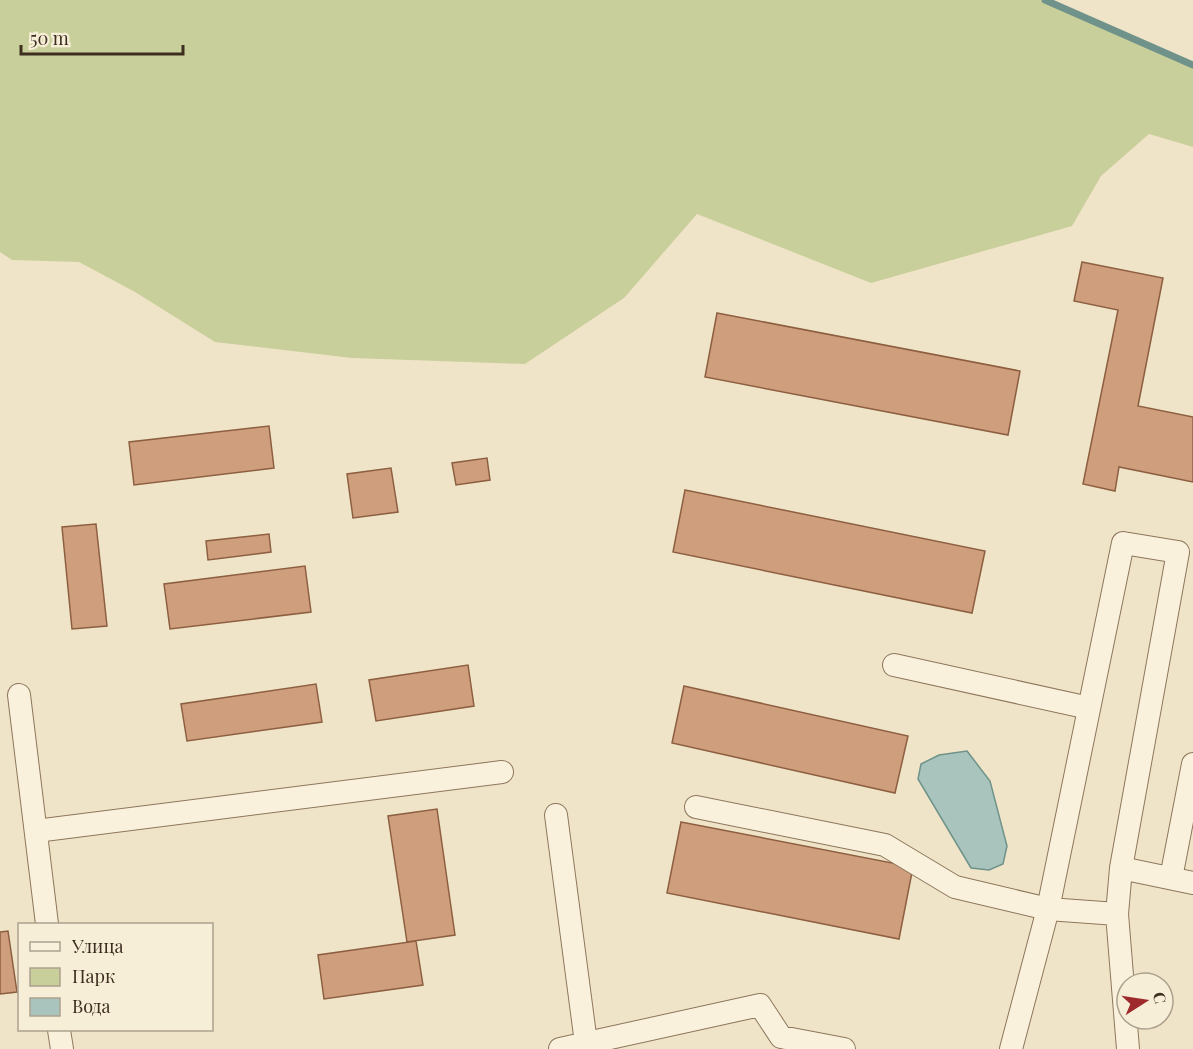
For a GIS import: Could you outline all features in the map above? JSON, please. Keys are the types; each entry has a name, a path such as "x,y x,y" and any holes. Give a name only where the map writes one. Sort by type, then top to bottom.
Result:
{"lane":[{"path":"1011,1049 1048,909 1123,543 1186,554 1121,868 1117,914 1128,1049"},
{"path":"894,665 1089,708"},
{"path":"20,695 47,923"},
{"path":"1171,878 1193,764"},
{"path":"36,831 502,772"},
{"path":"696,807 885,845 955,887 1048,909 1117,914"},
{"path":"556,815 586,1043"},
{"path":"1121,868 1193,883"},
{"path":"560,1049 760,1005 781,1037 844,1049"},
{"path":"60,1031 62,1049"}],"green space":[{"path":"0,0 1040,0 1193,68 1193,147 1149,134 1101,176 1072,226 871,283 697,214 624,298 525,364 352,358 215,342 135,292 79,262 12,260 0,252"}],"water":[{"path":"967,751 990,781 1007,846 1003,864 989,870 971,868 918,779 921,764 939,755"}],"building":[{"path":"1082,262 1163,278 1138,406 1193,417 1193,482 1119,467 1115,491 1083,484 1118,310 1074,301"},
{"path":"717,313 1020,371 1008,435 705,377"},
{"path":"269,426 274,468 134,485 129,442"},
{"path":"487,458 490,480 456,485 452,463"},
{"path":"391,468 398,512 353,518 347,474"},
{"path":"685,490 985,551 972,613 673,552"},
{"path":"96,524 107,626 72,629 62,527"},
{"path":"269,534 271,552 208,560 206,541"},
{"path":"305,566 311,612 170,629 164,584"},
{"path":"468,665 474,706 376,721 369,680"},
{"path":"316,684 322,722 187,741 181,704"},
{"path":"684,686 908,736 895,793 672,743"},
{"path":"437,809 455,935 407,942 388,816"},
{"path":"681,822 913,867 899,939 667,893"},
{"path":"8,931 17,992 0,994 0,932"},
{"path":"416,941 423,985 324,999 318,955"}],"waterway":[{"path":"1045,0 1193,65"}]}
